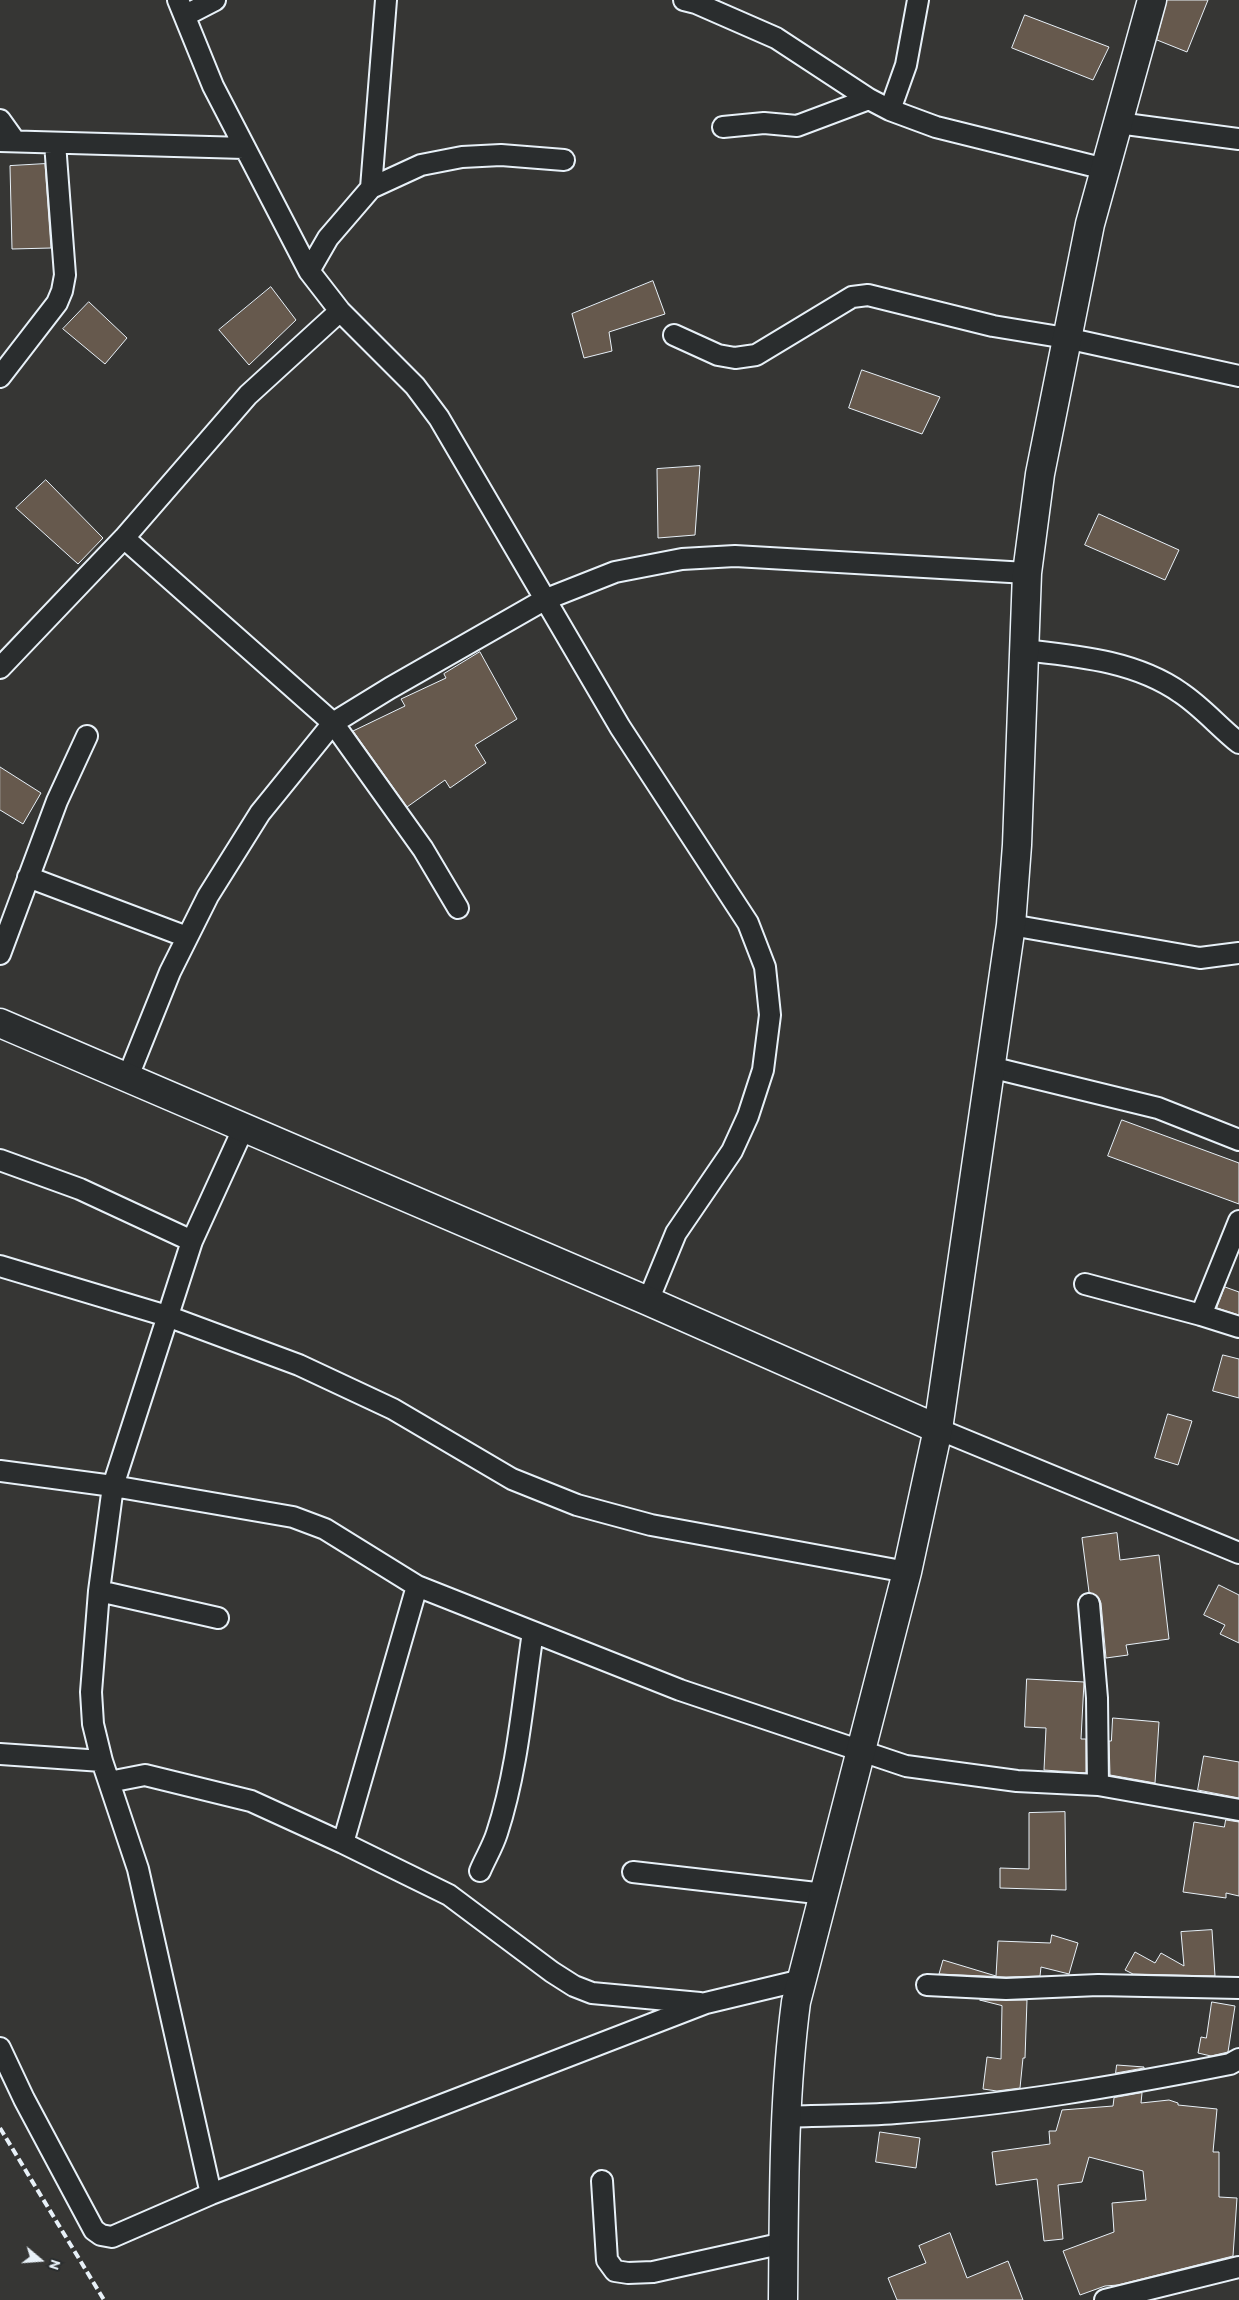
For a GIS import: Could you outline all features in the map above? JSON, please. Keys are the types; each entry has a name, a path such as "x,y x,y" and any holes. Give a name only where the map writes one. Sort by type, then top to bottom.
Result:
{"street":[{"path":"215,0 182,7 213,86 309,271 340,311 415,386 434,412 620,727 748,923 765,967 770,1016 763,1070 748,1116 732,1151 676,1233 648,1301"},
{"path":"371,188 386,0"},
{"path":"684,0 776,38 890,110 936,127 1106,168"},
{"path":"890,110 906,65 918,0"},
{"path":"784,2300 788,2064 796,2002 907,1572 938,1429 1011,925 1017,845 1027,573 1040,474 1090,224 1152,0"},
{"path":"723,127 764,124 798,126 869,98"},
{"path":"0,120 8,141 244,148"},
{"path":"1118,123 1239,139"},
{"path":"0,377 57,303 66,275 55,142"},
{"path":"309,271 328,238 371,188 421,165 462,157 501,155 564,160"},
{"path":"674,335 718,355 736,358 756,355 852,297 868,295 993,326 1066,338 1239,376"},
{"path":"0,668 124,538 248,395 340,311"},
{"path":"124,538 333,724 423,849 458,908"},
{"path":"127,1079 170,972 208,896 260,813 333,724 390,688 544,600 615,572 682,559 735,556 1027,573"},
{"path":"1024,650 1083,657 1135,670 1181,692 1238,737"},
{"path":"0,954 57,801 87,736"},
{"path":"28,877 186,937"},
{"path":"1011,925 1200,958 1239,953"},
{"path":"0,1023 648,1301 938,1429 1239,1553"},
{"path":"990,1067 1158,1108 1239,1140"},
{"path":"211,2194 140,1878 102,1761 93,1724 91,1692 99,1591 113,1486 192,1241 244,1128"},
{"path":"0,1160 80,1189 192,1241"},
{"path":"1201,1315 1239,1221"},
{"path":"0,1266 167,1316 299,1365 393,1410 512,1479 577,1505 651,1525 907,1572"},
{"path":"1084,1284 1201,1315 1239,1328"},
{"path":"0,1471 113,1486 293,1517 325,1529 417,1586 680,1690 906,1766 1017,1781 1098,1785 1239,1810"},
{"path":"343,1843 417,1586"},
{"path":"99,1591 218,1618"},
{"path":"1089,1604 1097,1698 1098,1785"},
{"path":"480,1871 497,1834 506,1797 515,1756 533,1632"},
{"path":"0,1754 102,1761"},
{"path":"109,1782 145,1775 251,1801 343,1843 449,1895 552,1972 574,1986 592,1994 706,2003"},
{"path":"633,1872 825,1894"},
{"path":"0,2048 24,2099 94,2230 100,2235 112,2237 211,2194 706,2003 802,1980"},
{"path":"926,1985 1006,1989 1098,1985 1239,1988"},
{"path":"786,2117 895,2113 962,2106 1111,2087 1230,2064 1239,2060"},
{"path":"602,2181 607,2260 615,2271 628,2273 653,2272 784,2243"},
{"path":"1105,2300 1239,2267"}],"building":[{"path":"1167,0 1208,0 1187,52 1157,40"},
{"path":"1025,15 1109,47 1093,80 1012,48"},
{"path":"45,164 51,248 12,249 10,166"},
{"path":"653,281 665,314 609,332 612,351 584,358 572,314"},
{"path":"271,287 296,320 249,365 219,330"},
{"path":"89,302 127,338 105,364 63,329"},
{"path":"862,370 940,397 922,434 849,408"},
{"path":"700,466 695,535 658,538 657,469"},
{"path":"46,480 103,538 78,564 16,508"},
{"path":"1099,514 1179,550 1165,580 1085,545"},
{"path":"480,652 517,719 475,745 486,763 450,788 445,780 407,807 353,731 405,706 401,699 446,678 444,674"},
{"path":"0,767 41,793 23,824 0,810"},
{"path":"1122,1120 1239,1163 1239,1204 1108,1156"},
{"path":"1225,1287 1239,1292 1239,1315 1217,1308"},
{"path":"1223,1355 1239,1359 1239,1398 1213,1391"},
{"path":"1168,1414 1192,1421 1178,1465 1155,1458"},
{"path":"1117,1533 1120,1560 1159,1555 1169,1639 1126,1645 1128,1655 1106,1658 1101,1603 1098,1597 1089,1592 1082,1538"},
{"path":"1219,1585 1239,1595 1239,1643 1220,1634 1225,1625 1204,1615"},
{"path":"1027,1679 1084,1682 1081,1739 1086,1739 1086,1773 1044,1770 1046,1728 1025,1727"},
{"path":"1113,1718 1159,1722 1155,1783 1110,1775 1109,1741 1111,1741"},
{"path":"1204,1756 1239,1762 1239,1798 1198,1790"},
{"path":"1065,1812 1066,1890 1000,1888 1000,1868 1029,1869 1029,1813"},
{"path":"1226,1820 1239,1822 1239,1896 1226,1893 1226,1898 1183,1892 1194,1822 1224,1827"},
{"path":"1212,1930 1215,1976 1133,1974 1125,1970 1135,1952 1155,1963 1161,1953 1184,1966 1181,1932"},
{"path":"1052,1935 1078,1943 1069,1974 1041,1967 1040,1976 1006,1977 939,1974 943,1960 996,1976 998,1941 1050,1943"},
{"path":"980,2000 1027,2000 1025,2058 1023,2058 1020,2088 997,2091 983,2089 987,2057 1001,2059 1002,2006"},
{"path":"1212,2002 1235,2006 1228,2052 1211,2056 1198,2053 1201,2037 1206,2038"},
{"path":"1117,2065 1144,2067 1144,2068 1116,2073"},
{"path":"1142,2093 1141,2103 1169,2100 1178,2103 1178,2105 1217,2109 1213,2152 1219,2152 1219,2197 1237,2198 1233,2256 1118,2285 1105,2286 1080,2295 1063,2251 1114,2232 1112,2203 1146,2200 1143,2171 1089,2157 1082,2182 1058,2185 1063,2239 1044,2241 1037,2179 996,2185 992,2152 1050,2144 1049,2131 1056,2131 1062,2110 1113,2106 1114,2098"},
{"path":"880,2132 920,2138 916,2168 876,2162"},
{"path":"950,2233 967,2278 1008,2261 1023,2300 897,2300 888,2278 926,2263 919,2246"}],"railway":[{"path":"0,2128 104,2300"}]}
